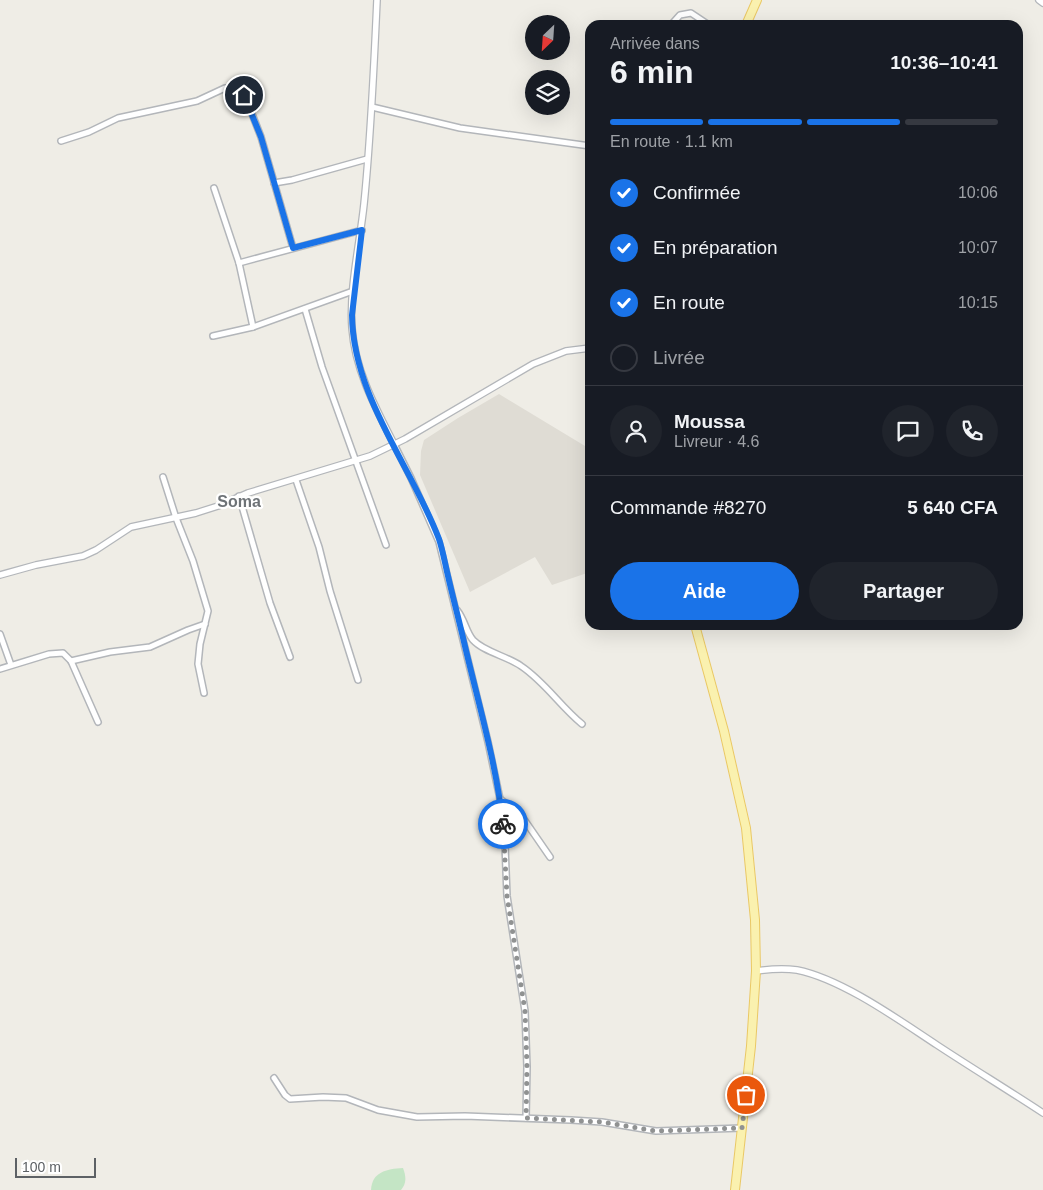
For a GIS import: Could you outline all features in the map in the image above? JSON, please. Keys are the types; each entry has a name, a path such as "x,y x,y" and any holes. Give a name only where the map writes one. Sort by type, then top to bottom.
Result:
{"main road":[{"path":"748,20 757,0"},
{"path":"696,630 724,731 746,828 755,920 756,971 751,1046 735,1190"}],"street":[{"path":"377,0 372,107 362,230 353,291 352,328 358,362 368,392 411,478 440,542 488,742 500,799 505,844 507,896 525,1011 526,1118"},
{"path":"1039,0 1043,3"},
{"path":"675,20 680,15 691,13 701,20"},
{"path":"61,141 89,132 118,118 197,101 225,88 240,92 247,101 261,137 293,248"},
{"path":"372,107 460,128 585,145"},
{"path":"274,183 292,180 368,159"},
{"path":"214,188 239,263 253,327"},
{"path":"239,263 362,230"},
{"path":"213,336 253,327 353,291"},
{"path":"305,309 322,366 386,545"},
{"path":"0,575 42,563 83,556 96,550 131,527 176,518 218,506 238,496 357,460 394,444 534,364 566,351 585,349"},
{"path":"164,477 176,518 204,594 208,611 200,644 198,664 204,693"},
{"path":"296,480 320,547 330,591 358,680"},
{"path":"238,496 270,603 290,657"},
{"path":"456,608 464,618 468,632 474,641 521,666 556,697 582,724"},
{"path":"71,661 110,652 150,647 205,624"},
{"path":"0,634 11,665"},
{"path":"0,669 55,652 63,653 71,661 98,722"},
{"path":"500,799 520,814 550,857"},
{"path":"756,971 782,968 827,980 859,996 907,1025 1043,1113"},
{"path":"274,1078 285,1095 290,1099 346,1098 378,1110 417,1117 465,1116 602,1122 656,1131 742,1128"}],"shaded area":[{"path":"499,394 585,446 585,574 552,585 535,557 470,592 420,475 421,451 424,440"}],"green space":[{"path":"403,1168 405,1179 401,1190 371,1190 377,1175 391,1169"}],"way so far":[{"path":"503,824 507,896 525,1011 526,1118 602,1122 656,1131 742,1128 746,1095"}],"district":[{"name":"Soma","path":"239,501"}],"route":[{"path":"244,95 261,137 293,248 362,230 353,291 352,315 352,328 358,362 368,392 411,478 440,542 488,742 500,799 503,824"}]}
